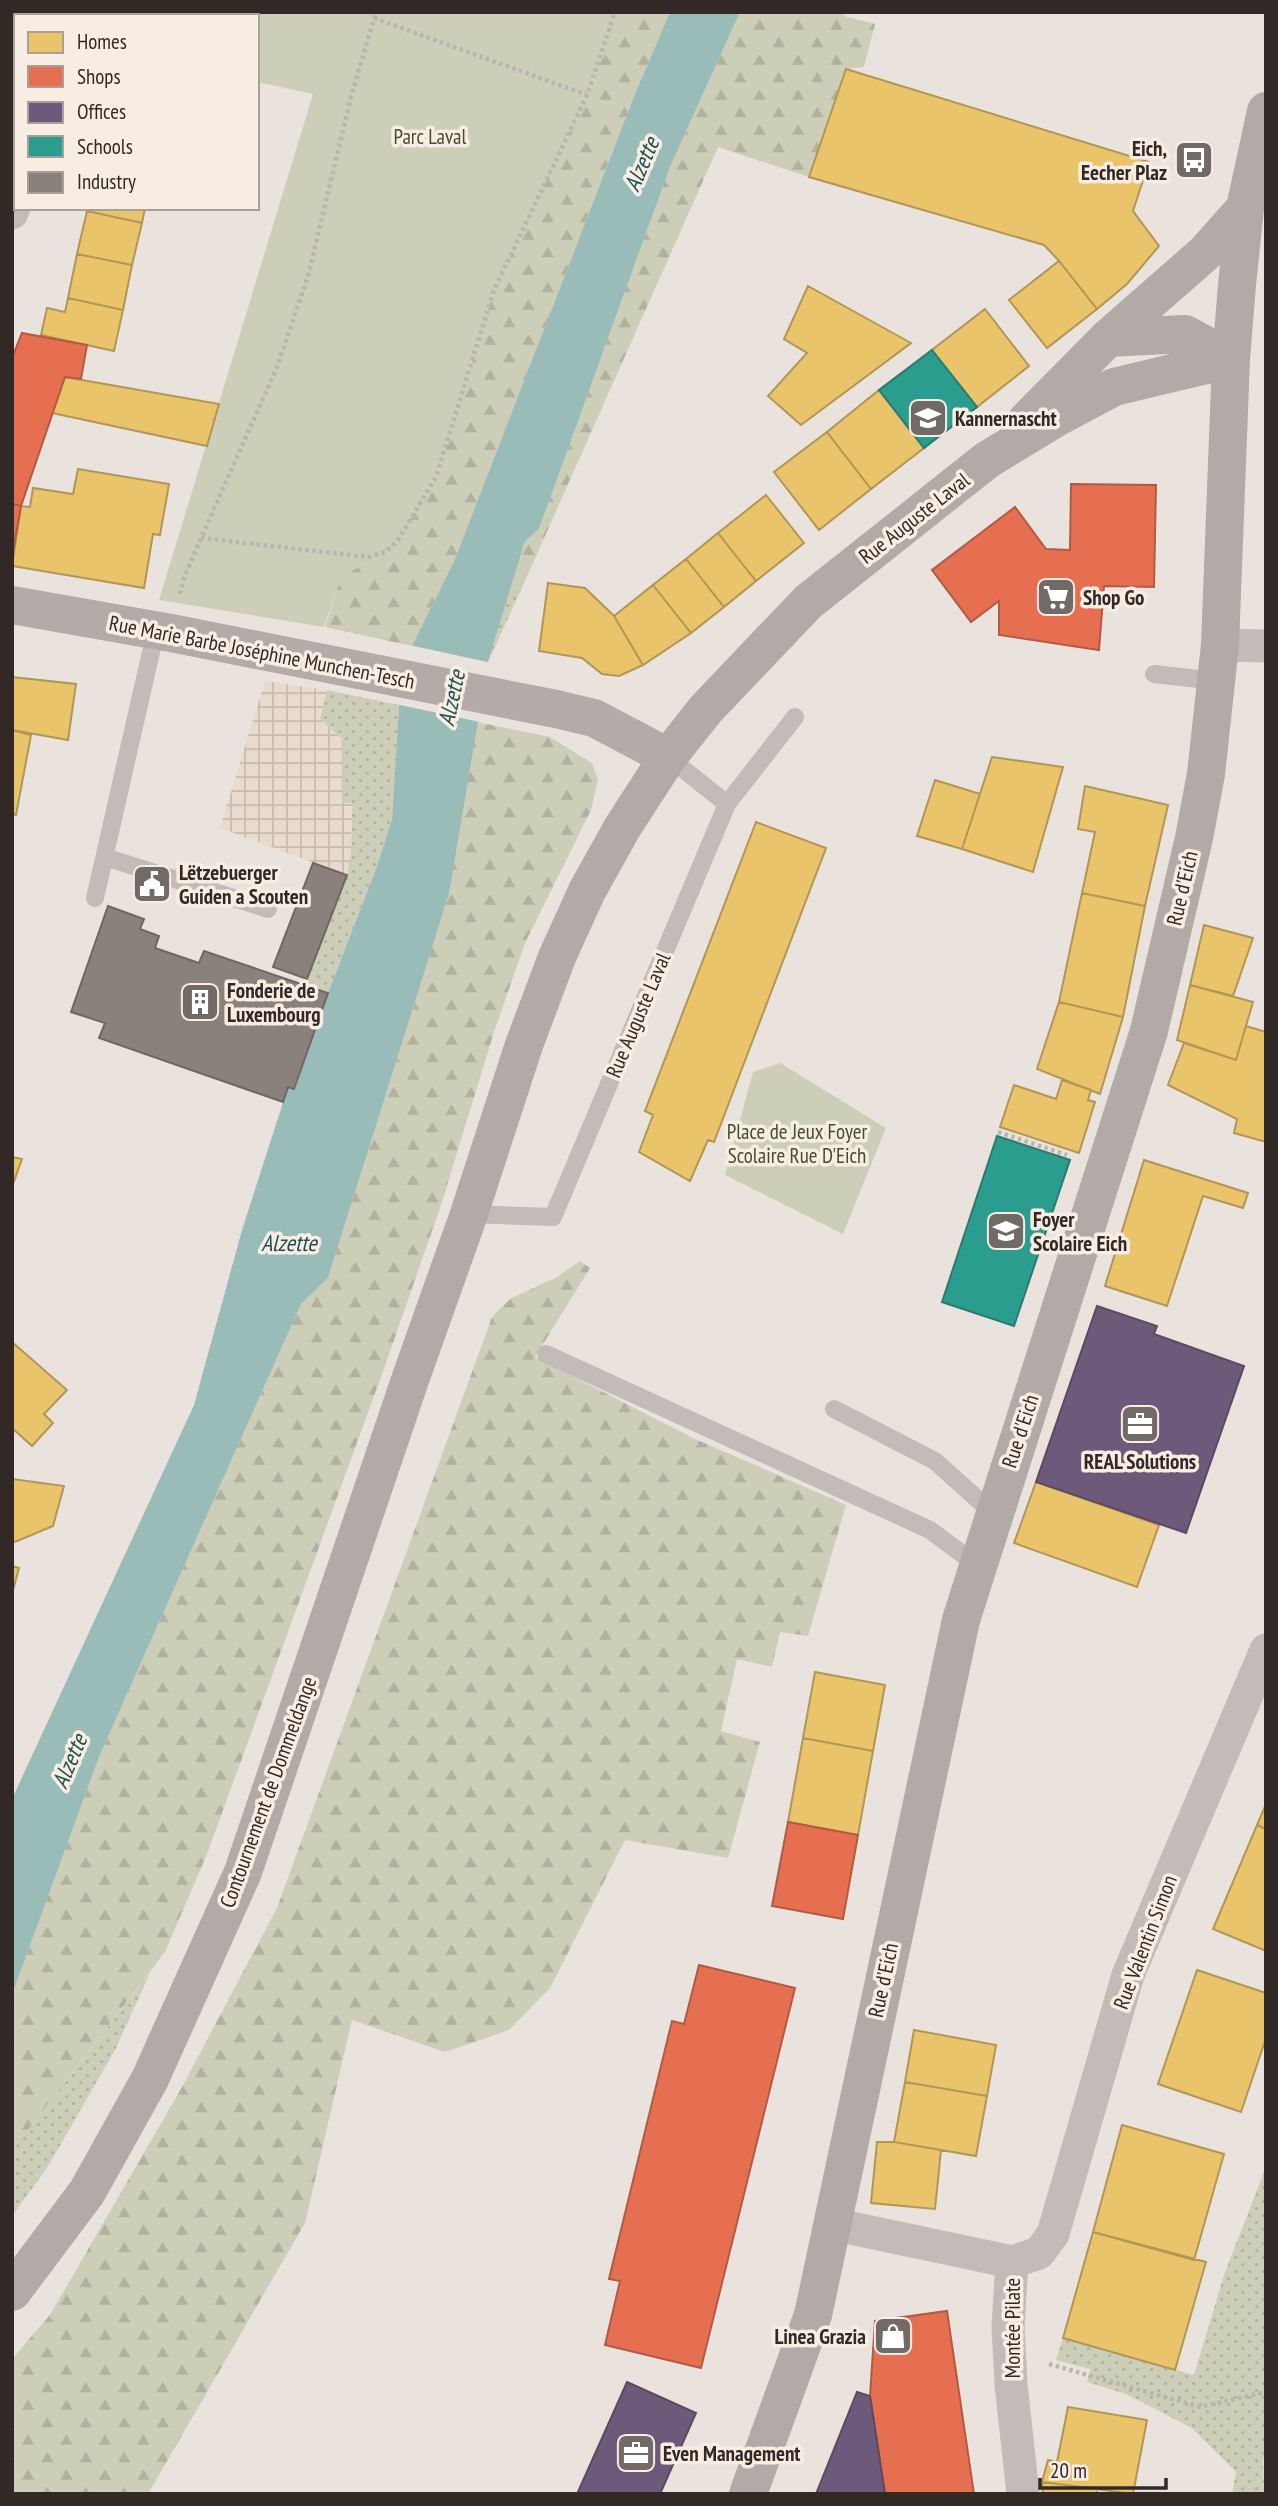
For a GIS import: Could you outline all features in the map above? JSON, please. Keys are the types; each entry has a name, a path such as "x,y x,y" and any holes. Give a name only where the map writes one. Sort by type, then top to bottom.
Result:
{"main road":[{"name":"Rue d'Eich","path":"748,2494 813,2315 958,1633 977,1565 1149,1031 1194,838 1206,774 1218,663 1231,359 1245,208 1266,111"},
{"name":"Rue Auguste Laval","path":"411,1377 524,1045 557,957 587,891 622,828 668,757 706,709 808,602 987,460 1108,338 1205,253 1245,208"},
{"path":"1108,338 1185,334 1231,359"},
{"name":"Rue Auguste Laval","path":"987,460 1114,387 1231,359"},
{"name":"Rue Marie Barbe Joséphine Munchen-Tesch","path":"12,606 164,631 556,709 594,718 668,757"},
{"name":"Contournement de Dommeldange","path":"15,2289 87,2192 150,2079 243,1872 411,1377"}],"street":[{"path":"1218,663 1266,646"},
{"name":"Rue Valentin Simon","path":"1012,2262 1039,2253 1054,2234 1128,1975 1266,1650"},
{"name":"Montée Pilate","path":"832,2224 1012,2262 1008,2328 1023,2494"}],"lane":[{"path":"95,898 164,631"},
{"path":"1154,674 1218,663"},
{"path":"668,757 727,804 795,717"},
{"name":"Rue Auguste Laval","path":"468,1214 553,1217 727,804"},
{"path":"105,858 268,909"},
{"path":"546,1354 930,1530 977,1565"},
{"path":"834,1409 935,1461 994,1514"}],"path":[{"path":"201,538 368,556 386,552 398,540 436,478 494,290 587,95 615,12"},
{"path":"164,631 201,538 277,367 304,289 351,97 375,15 587,95"},
{"path":"999,1132 1069,1156"},
{"path":"1041,2362 1200,2407 1266,2392"}],"green space":[{"path":"12,12 30,12 14,14 12,84"},
{"path":"615,12 670,12 635,94 455,559 412,646 325,627 341,577 386,552 397,540 436,478 494,290 587,95"},
{"name":"Parc Laval","path":"615,12 587,95 494,290 436,477 398,540 386,552 341,577 324,627 159,600 313,94 259,82 259,14 64,14"},
{"path":"740,12 844,12 844,16 875,24 864,67 846,69 809,177 718,147 521,590 511,586 525,541 539,529 670,167"},
{"path":"511,586 521,590 488,662"},
{"path":"327,690 399,705 392,819 375,872 328,993 305,985 347,875 351,852 352,804 343,804 343,740 320,719"},
{"path":"477,722 550,737 592,763 598,780 591,810 525,943 494,1032 441,1205 385,1366 207,1854 165,1952 12,2151 12,1995 99,1757 301,1304 328,1278 449,894"},
{"name":"Place de Jeux Foyer Scolaire Rue D'Eich","path":"780,1063 886,1128 843,1234 725,1175 753,1072"},
{"path":"580,1261 590,1268 535,1357 693,1438 846,1505 808,1636 780,1632 772,1667 737,1659 721,1731 760,1742 728,1858 625,1840 550,1988 509,2030 445,2052 352,2020 305,2223 148,2494 12,2494 12,2359 50,2315 182,2087 277,1908 492,1317 510,1299 557,1277"},
{"path":"151,1971 115,2050 47,2168 12,2216 12,2151"},
{"path":"1266,2167 1264,2494 1232,2494 1236,2472 1192,2428 1126,2394 1087,2382 1090,2369 1056,2360 1063,2338 1194,2375 1225,2272"}],"shaded area":[{"path":"265,681 327,690 320,719 343,740 343,803 352,803 351,852 347,875 220,828"}],"water":[{"name":"Alzette","path":"670,12 740,12 670,167 539,529 525,541 488,662 449,894 328,1278 301,1304 99,1757 12,1995 12,1799 194,1405 242,1230 288,1087 295,1089 392,819 399,705 412,646 455,559 635,94"}],"pier":[{"path":"409,645 492,663 480,722 396,704"}],"building: Homes":[{"path":"846,69 1149,162 1133,211 1159,246 1127,284 1097,309 1044,245 809,177"},
{"path":"87,210 145,210 142,223"},
{"path":"87,211 142,223 132,265 77,254"},
{"path":"77,254 132,265 123,310 68,298"},
{"path":"1059,261 1097,309 1047,348 1009,300"},
{"path":"808,286 911,343 801,425 768,396 807,353 784,339"},
{"path":"68,298 123,310 114,351 41,335 47,308 65,312"},
{"path":"985,309 1029,366 977,407 932,350"},
{"path":"65,377 219,404 207,446 52,413"},
{"path":"879,390 924,448 871,489 827,432"},
{"path":"827,432 871,489 819,530 774,472"},
{"path":"78,469 169,484 160,535 153,534 144,588 12,566 21,506 30,507 33,488 73,494"},
{"path":"766,495 804,543 756,581 718,533"},
{"path":"718,533 756,581 724,607 686,559"},
{"path":"686,559 724,607 691,633 653,585"},
{"path":"548,583 585,588 614,616 643,665 619,676 602,674 582,658 539,651"},
{"path":"653,585 691,633 643,665 614,616"},
{"path":"12,677 76,684 68,740 12,730"},
{"path":"12,730 31,735 16,815 12,814"},
{"path":"992,757 1063,767 1033,872 962,849"},
{"path":"935,780 980,794 962,849 917,836"},
{"path":"1085,786 1168,805 1145,906 1082,893 1095,832 1078,829"},
{"path":"756,822 826,848 714,1142 708,1140 690,1181 639,1152 653,1115 645,1111"},
{"path":"1082,893 1145,906 1123,1017 1059,1002"},
{"path":"1204,925 1253,938 1233,996 1190,985"},
{"path":"1190,985 1253,1002 1236,1060 1177,1040"},
{"path":"1059,1002 1123,1017 1100,1094 1037,1069"},
{"path":"1246,1026 1266,1032 1266,1142 1234,1133 1237,1119 1168,1085 1184,1043 1236,1060"},
{"path":"1062,1080 1091,1090 1088,1100 1095,1102 1079,1153 1000,1127 1014,1085 1056,1099"},
{"path":"12,1157 22,1159 12,1187"},
{"path":"1144,1160 1248,1193 1243,1208 1203,1196 1167,1306 1105,1286"},
{"path":"12,1342 67,1390 44,1414 53,1423 32,1446 12,1428"},
{"path":"12,1479 64,1486 53,1526 15,1542 12,1541"},
{"path":"1036,1482 1159,1525 1137,1587 1014,1543"},
{"path":"12,1566 19,1568 12,1594"},
{"path":"815,1672 885,1685 873,1751 803,1738"},
{"path":"803,1738 873,1751 858,1835 788,1822"},
{"path":"1266,1804 1266,1829 1257,1825"},
{"path":"1257,1825 1266,1829 1266,1951 1213,1929"},
{"path":"1197,1970 1266,1993 1266,2038 1241,2112 1158,2084"},
{"path":"914,2030 996,2045 987,2096 905,2082"},
{"path":"905,2082 987,2096 976,2156 894,2142"},
{"path":"1122,2125 1224,2154 1194,2260 1093,2232"},
{"path":"877,2142 894,2142 941,2150 935,2209 871,2203"},
{"path":"1093,2232 1206,2262 1175,2370 1063,2338"},
{"path":"1068,2407 1147,2420 1133,2494 1042,2482 1048,2460 1057,2462"},
{"path":"1042,2482 1097,2489 1097,2494 1043,2494"}],"building: Shops":[{"path":"22,333 87,345 81,379 65,377 21,506 12,504 12,358"},
{"path":"1071,484 1156,485 1154,587 1104,586 1099,650 999,635 999,601 971,622 932,570 1015,507 1046,549 1070,550"},
{"path":"12,504 21,506 12,557"},
{"path":"788,1822 858,1835 843,1919 772,1906"},
{"path":"699,1965 795,1988 701,2368 605,2345 620,2281 609,2279 672,2021 684,2024"},
{"path":"947,2311 974,2494 885,2494 870,2396 875,2321"}],"building: Offices":[{"name":"REAL Solutions","path":"1097,1306 1157,1326 1154,1334 1244,1366 1186,1533 1036,1482"},
{"name":"Even Management","path":"627,2382 696,2413 660,2494 577,2494"},
{"path":"857,2392 870,2396 885,2494 816,2494"}],"building: Schools":[{"path":"932,350 977,407 924,448 879,390"},
{"name":"Foyer Scolaire Eich","path":"997,1136 1070,1160 1014,1326 942,1302"}],"building: Industry":[{"name":"Fonderie de Luxembourg","path":"313,863 347,875 307,979 273,967"},
{"name":"Fonderie de Luxembourg","path":"108,906 144,919 140,929 159,936 155,948 199,963 204,951 328,993 294,1089 288,1087 283,1102 99,1038 105,1023 71,1012"}],"place":[{"name":"Eich, Eecher Plaz","path":"1194,160"},
{"name":"Kannernascht","path":"928,418"},
{"name":"Shop Go","path":"1056,597"},
{"name":"Lëtzebuerger Guiden a Scouten","path":"152,884"},
{"name":"Fonderie de Luxembourg","path":"200,1002"},
{"name":"Foyer Scolaire Eich","path":"1006,1231"},
{"name":"REAL Solutions","path":"1140,1424"},
{"name":"Linea Grazia","path":"893,2336"},
{"name":"Even Management","path":"636,2453"}]}
